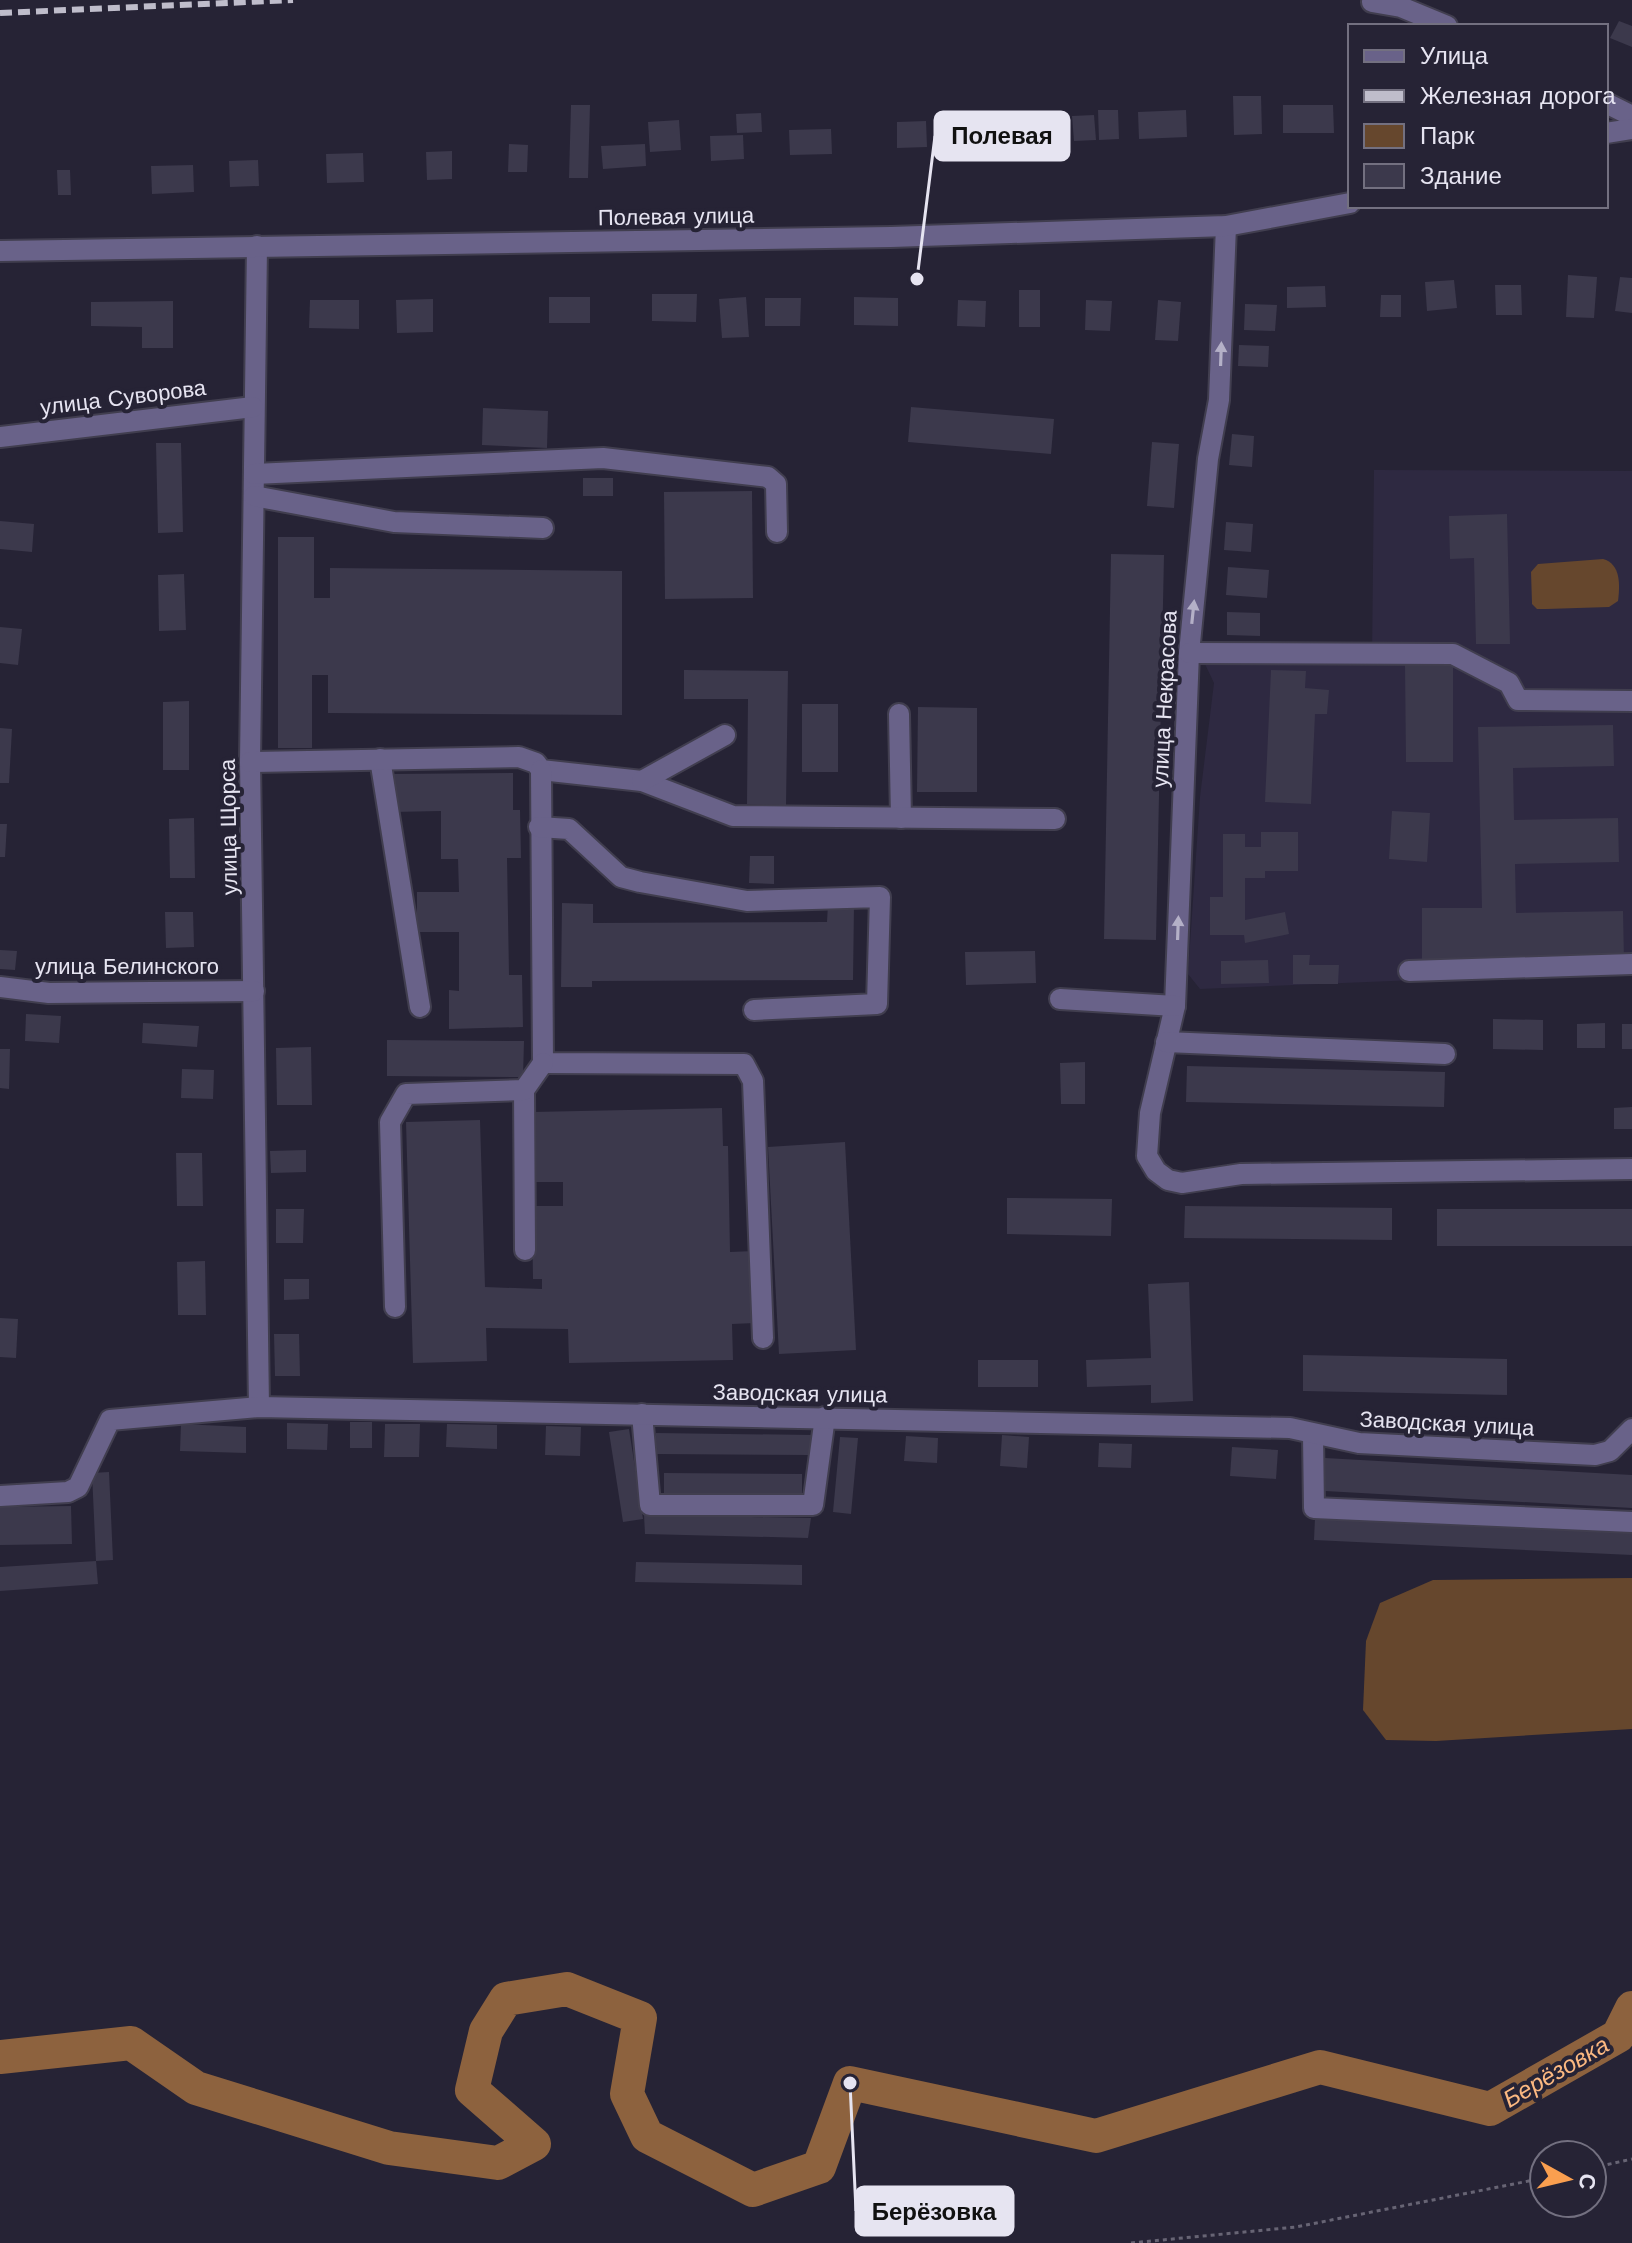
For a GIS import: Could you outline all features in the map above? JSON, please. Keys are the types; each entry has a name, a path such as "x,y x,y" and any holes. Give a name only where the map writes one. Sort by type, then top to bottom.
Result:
{"street":[{"path":"1372,2 1401,7 1442,24"},
{"path":"1608,104 1632,116"},
{"path":"1608,133 1632,129"},
{"name":"Полевая улица","path":"0,251 891,237 1226,226 1348,203"},
{"name":"улица Некрасова","path":"1226,226 1219,400 1208,459 1189,653 1175,1006 1149,1123 1147,1156 1156,1171 1168,1180 1182,1183 1241,1174 1632,1169"},
{"name":"улица Щорса","path":"257,246 250,762 259,1407"},
{"name":"улица Суворова","path":"0,437 253,407"},
{"path":"254,474 603,458 768,477 776,484 777,532"},
{"path":"254,496 394,522 543,528"},
{"path":"1189,653 1453,654 1509,683 1518,700 1632,701"},
{"path":"899,714 901,818"},
{"path":"642,781 725,735"},
{"path":"250,762 519,757 536,763 541,770 543,1063 524,1090 525,1250"},
{"path":"380,759 420,1007"},
{"path":"541,770 642,781 733,816 1055,819"},
{"path":"539,827 569,829 621,877 640,882 747,901 880,897 877,1004 754,1010"},
{"path":"1409,971 1632,964"},
{"name":"улица Белинского","path":"0,987 49,993 254,991"},
{"path":"1060,999 1175,1006"},
{"path":"1166,1042 1445,1054"},
{"path":"543,1063 744,1064 753,1081 763,1338"},
{"path":"395,1307 390,1122 406,1094 524,1090"},
{"name":"Заводская улица","path":"0,1496 68,1492 78,1487 110,1420 259,1407 1290,1428 1359,1443 1595,1455 1610,1451 1632,1429"},
{"path":"642,1414 650,1505 813,1505 825,1417"},
{"path":"1313,1435 1314,1508 1632,1522"}],"path":[{"path":"1608,2164 1632,2159"},
{"path":"1131,2243 1296,2227 1528,2181"}],"shaded area":[{"path":"1374,470 1632,471 1632,971 1200,989 1188,974 1200,797 1214,683 1205,664 1372,660"}],"green space":[{"path":"1603,559 1613,565 1619,582 1618,601 1609,607 1537,609 1532,604 1531,572 1538,564"},
{"path":"1632,1578 1632,1729 1436,1741 1386,1740 1363,1710 1366,1641 1380,1603 1433,1580"}],"building":[{"path":"1619,21 1632,26 1632,47 1610,38"},
{"path":"1233,96 1261,96 1262,134 1234,135"},
{"path":"571,105 590,105 588,178 569,178"},
{"path":"1283,105 1333,105 1334,133 1283,133"},
{"path":"1098,110 1118,110 1119,139 1099,140"},
{"path":"1186,110 1187,137 1139,139 1138,112"},
{"path":"761,113 762,132 737,133 736,114"},
{"path":"1094,115 1096,140 1074,141 1072,116"},
{"path":"679,120 681,150 650,152 648,122"},
{"path":"926,121 927,147 897,148 897,122"},
{"path":"831,129 832,154 790,155 789,130"},
{"path":"743,135 744,159 711,161 710,136"},
{"path":"509,144 528,145 527,172 508,172"},
{"path":"645,144 646,166 603,169 601,146"},
{"path":"452,151 452,179 427,180 426,152"},
{"path":"363,153 364,182 327,183 326,154"},
{"path":"258,160 259,186 230,187 229,161"},
{"path":"193,165 194,192 152,194 151,166"},
{"path":"57,170 70,170 71,195 58,195"},
{"path":"1568,275 1597,277 1594,318 1566,317"},
{"path":"1620,277 1632,278 1632,313 1615,311"},
{"path":"1454,280 1457,308 1427,311 1425,282"},
{"path":"1495,285 1521,285 1522,315 1496,315"},
{"path":"1325,286 1326,307 1287,308 1287,287"},
{"path":"1019,290 1040,290 1040,327 1019,327"},
{"path":"652,294 697,294 696,322 652,321"},
{"path":"1381,295 1401,295 1401,317 1380,317"},
{"path":"549,297 590,297 590,323 549,323"},
{"path":"746,297 749,337 722,338 719,299"},
{"path":"854,297 898,298 898,326 854,325"},
{"path":"765,298 801,298 800,326 765,326"},
{"path":"433,299 433,332 397,333 396,300"},
{"path":"310,300 359,300 359,329 309,328"},
{"path":"958,300 986,301 985,327 957,326"},
{"path":"1086,300 1112,301 1110,331 1085,330"},
{"path":"1158,300 1181,302 1178,341 1155,340"},
{"path":"173,301 173,348 142,348 142,327 91,326 91,302"},
{"path":"1245,304 1277,305 1275,331 1244,330"},
{"path":"1239,345 1269,346 1268,367 1238,366"},
{"path":"911,407 1054,419 1051,454 908,442"},
{"path":"483,408 548,411 547,448 482,445"},
{"path":"1232,434 1254,436 1252,467 1229,465"},
{"path":"1152,442 1179,444 1174,508 1147,506"},
{"path":"156,443 181,443 183,532 158,533"},
{"path":"583,478 613,478 613,496 583,496"},
{"path":"752,491 753,598 665,599 664,492"},
{"path":"1507,514 1510,644 1476,644 1474,558 1450,559 1449,516"},
{"path":"0,521 34,524 32,552 0,549"},
{"path":"1226,522 1253,524 1251,552 1224,550"},
{"path":"278,537 314,537 314,598 330,598 330,568 622,571 622,715 328,713 328,675 312,675 312,748 278,748"},
{"path":"1111,554 1164,555 1156,940 1104,939"},
{"path":"1228,567 1269,570 1267,598 1226,595"},
{"path":"184,574 186,630 159,631 158,575"},
{"path":"1227,612 1260,613 1260,636 1227,635"},
{"path":"0,627 22,629 18,665 0,663"},
{"path":"1405,664 1453,664 1453,762 1406,762"},
{"path":"684,670 788,671 786,805 747,804 748,699 684,699"},
{"path":"1271,670 1306,671 1305,688 1329,690 1327,714 1315,714 1311,804 1265,802"},
{"path":"189,701 189,770 163,770 163,702"},
{"path":"802,704 838,704 838,772 802,772"},
{"path":"918,707 977,708 977,792 917,792"},
{"path":"1613,725 1614,766 1513,768 1514,820 1618,818 1619,862 1515,864 1516,913 1623,911 1624,961 1422,964 1422,908 1482,908 1478,727"},
{"path":"0,728 12,729 9,783 0,783"},
{"path":"513,773 513,810 520,810 521,858 507,858 509,975 522,975 523,1027 449,1029 449,990 459,991 459,932 417,932 417,892 459,892 458,859 441,859 441,811 392,812 392,774"},
{"path":"1392,811 1430,813 1427,862 1389,859"},
{"path":"194,818 195,878 170,878 169,819"},
{"path":"0,824 7,824 5,857 0,857"},
{"path":"1261,832 1298,832 1298,871 1265,871 1265,878 1245,878 1245,920 1285,912 1289,934 1245,943 1244,935 1210,935 1210,897 1223,897 1223,834 1245,834 1245,847 1261,847"},
{"path":"750,856 774,856 774,884 749,883"},
{"path":"562,903 593,904 593,923 827,922 828,904 854,905 853,980 592,981 592,987 561,987"},
{"path":"165,912 193,912 194,947 166,948"},
{"path":"0,950 17,951 15,970 0,969"},
{"path":"1035,951 1036,983 966,985 965,952"},
{"path":"1293,955 1310,955 1309,965 1339,965 1338,984 1293,984"},
{"path":"1268,960 1269,983 1221,984 1221,961"},
{"path":"26,1014 61,1016 59,1043 25,1041"},
{"path":"1493,1019 1543,1020 1543,1050 1493,1049"},
{"path":"143,1023 199,1026 197,1047 142,1043"},
{"path":"1605,1023 1605,1048 1577,1048 1577,1024"},
{"path":"1622,1024 1632,1024 1632,1049 1622,1049"},
{"path":"387,1040 524,1041 523,1077 387,1076"},
{"path":"311,1047 312,1105 277,1105 276,1048"},
{"path":"0,1049 10,1049 9,1089 0,1088"},
{"path":"1085,1062 1085,1104 1061,1104 1060,1063"},
{"path":"1187,1066 1445,1072 1444,1107 1186,1102"},
{"path":"182,1069 214,1070 213,1099 181,1098"},
{"path":"1632,1107 1632,1129 1614,1129 1614,1108"},
{"path":"722,1108 723,1146 728,1146 730,1252 754,1251 755,1323 732,1324 733,1360 569,1363 568,1329 486,1328 487,1361 413,1363 406,1122 480,1120 485,1287 542,1289 542,1279 533,1279 532,1206 563,1206 563,1182 534,1182 533,1112"},
{"path":"845,1142 856,1350 779,1354 768,1147"},
{"path":"306,1150 306,1172 271,1173 270,1151"},
{"path":"176,1153 202,1153 203,1206 177,1206"},
{"path":"1007,1198 1112,1199 1111,1236 1007,1234"},
{"path":"1185,1206 1392,1208 1392,1240 1184,1238"},
{"path":"276,1209 304,1209 303,1243 276,1243"},
{"path":"1437,1209 1632,1209 1632,1246 1437,1246"},
{"path":"205,1261 206,1315 178,1315 177,1262"},
{"path":"284,1279 309,1279 309,1299 284,1300"},
{"path":"1189,1282 1193,1401 1151,1403 1151,1385 1087,1387 1086,1360 1151,1358 1148,1284"},
{"path":"0,1318 18,1319 16,1358 0,1357"},
{"path":"274,1334 299,1334 300,1376 275,1376"},
{"path":"1303,1355 1507,1359 1507,1395 1303,1391"},
{"path":"978,1360 1038,1360 1038,1387 978,1387"},
{"path":"350,1422 372,1422 372,1448 350,1448"},
{"path":"287,1423 328,1424 327,1450 287,1449"},
{"path":"181,1424 246,1427 246,1453 180,1451"},
{"path":"385,1424 420,1424 419,1457 384,1457"},
{"path":"447,1424 497,1425 497,1449 446,1447"},
{"path":"546,1426 581,1427 580,1456 545,1455"},
{"path":"629,1429 643,1519 623,1522 609,1432"},
{"path":"656,1433 812,1435 810,1455 656,1454"},
{"path":"1002,1435 1029,1437 1027,1468 1000,1466"},
{"path":"906,1436 938,1438 937,1463 904,1461"},
{"path":"840,1437 858,1438 851,1514 833,1512"},
{"path":"1099,1443 1132,1444 1131,1468 1098,1467"},
{"path":"1232,1447 1278,1450 1276,1479 1230,1476"},
{"path":"1325,1458 1632,1475 1632,1508 1325,1491"},
{"path":"109,1472 113,1560 96,1561 92,1473"},
{"path":"664,1473 802,1474 802,1494 664,1493"},
{"path":"71,1506 72,1544 0,1545 0,1507"},
{"path":"644,1515 811,1518 808,1538 645,1534"},
{"path":"1315,1518 1632,1533 1632,1555 1314,1540"},
{"path":"96,1561 98,1584 0,1591 0,1567"},
{"path":"636,1562 802,1565 802,1585 635,1582"}],"waterway":[{"name":"Берёзовка","path":"0,2057 131,2043 196,2088 389,2148 498,2163 534,2144 472,2090 486,2031 506,1999 567,1989 640,2018 627,2094 647,2136 753,2190 819,2167 850,2083 1096,2136 1320,2067 1490,2109 1618,2036 1632,2008"}],"railway":[{"path":"0,13 293,0"}],"place":[{"name":"Полевая","path":"917,279"},
{"name":"Берёзовка","path":"850,2083"}]}
